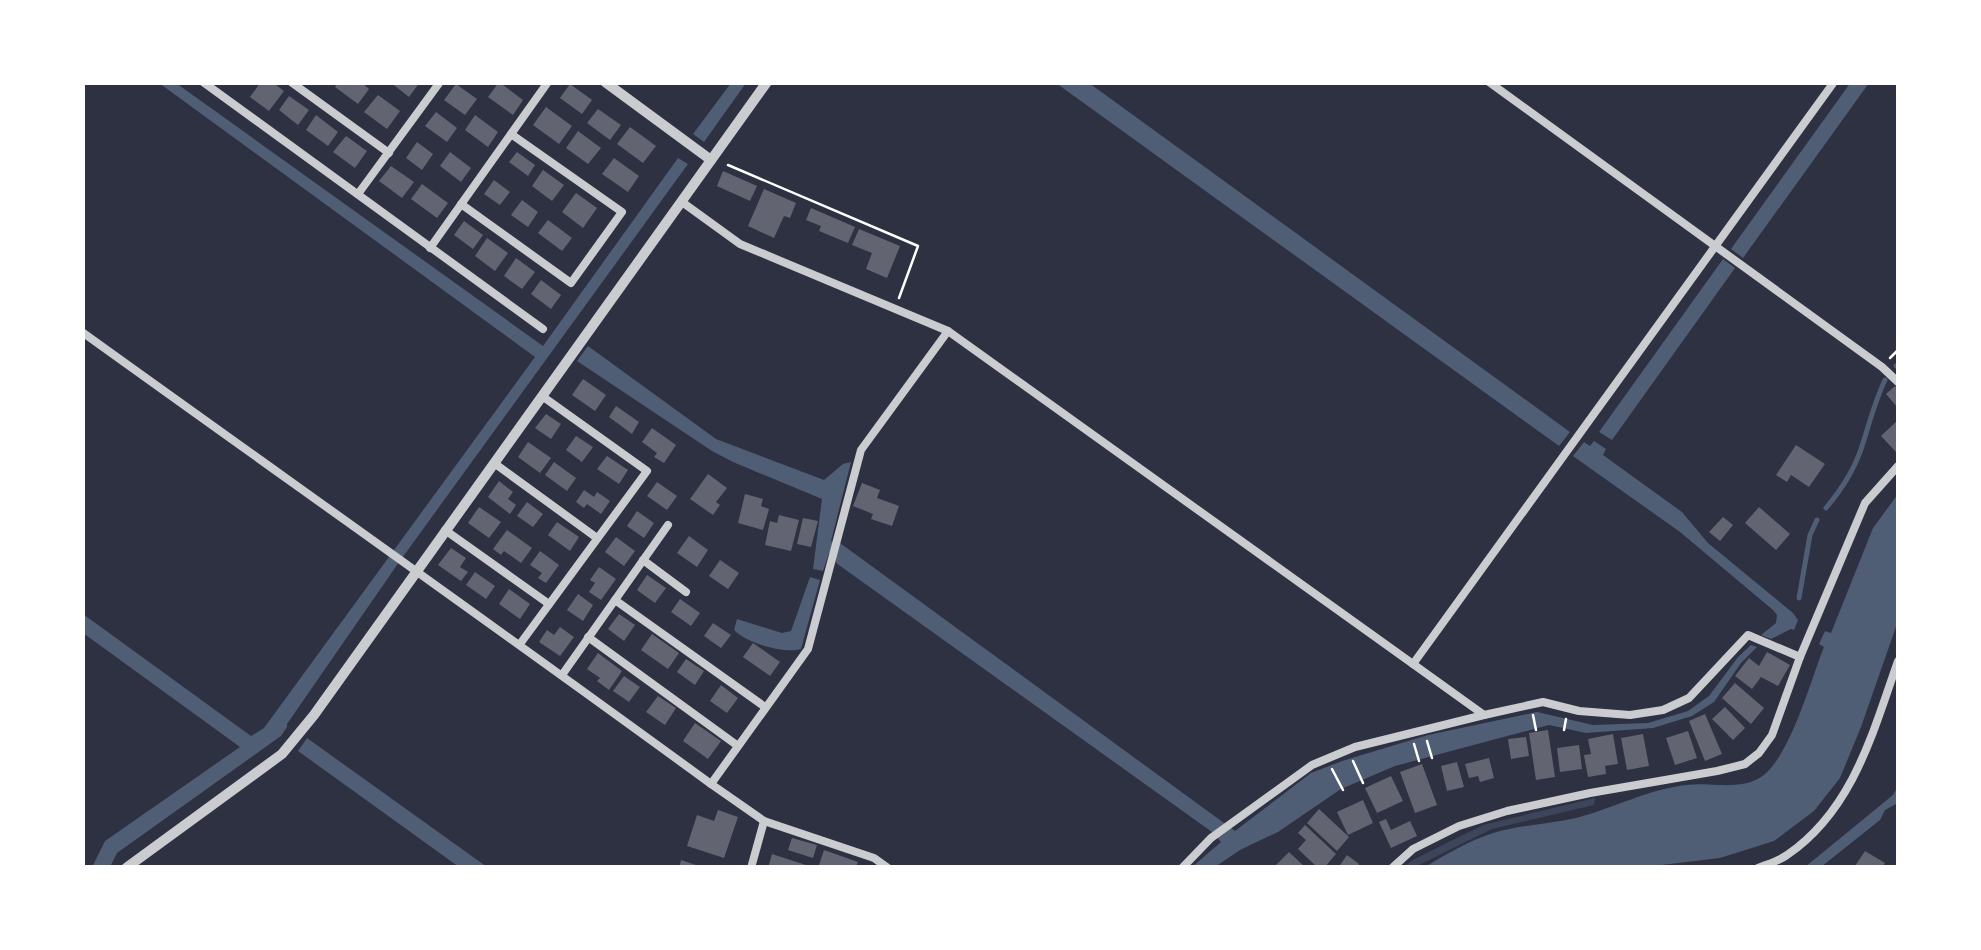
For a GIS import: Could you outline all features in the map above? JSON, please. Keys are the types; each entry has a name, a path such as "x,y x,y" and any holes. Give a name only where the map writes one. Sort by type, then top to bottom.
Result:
{"street":[{"path":"204,82 543,329"},
{"path":"292,82 390,153"},
{"path":"358,194 440,82"},
{"path":"430,248 548,82"},
{"path":"605,82 711,160"},
{"path":"126,868 282,754 314,715 767,82"},
{"path":"1489,82 1898,382"},
{"path":"1414,664 1834,82"},
{"path":"461,204 571,283 622,212 511,134"},
{"path":"682,202 740,244 948,331 1484,714"},
{"path":"711,784 808,649 861,450 948,331"},
{"path":"82,332 764,821 874,858 888,868"},
{"path":"520,644 646,470 542,396"},
{"path":"494,463 597,538"},
{"path":"1392,868 1413,850 1458,826 1590,793 1718,771 1745,764 1759,753 1772,735 1865,502 1898,466"},
{"path":"562,675 668,525"},
{"path":"445,530 549,604"},
{"path":"643,560 686,592"},
{"path":"615,600 766,707"},
{"path":"1182,868 1211,838 1312,765 1348,750 1543,702 1579,711 1630,715 1663,710 1689,698 1748,635 1800,657"},
{"path":"588,637 738,746"},
{"path":"1758,868 1786,857 1827,821 1861,767 1898,661"},
{"path":"752,868 764,821"}],"path":[{"path":"711,160 918,246 895,308"},
{"path":"1425,730 1432,758"},
{"path":"1411,733 1420,761"},
{"path":"1348,750 1363,783"},
{"path":"1327,759 1344,790"}],"shaded area":[{"path":"1851,82 1869,83 1743,258 1731,249"},
{"path":"159,83 176,83 543,346 678,158 688,164 397,565 281,736 117,853 110,867 92,867 105,841 240,747 83,633 83,614 251,736 264,728 535,357"},
{"path":"731,83 746,83 704,142 693,134"},
{"path":"1056,83 1089,83 1570,432 1559,446"},
{"path":"1723,259 1735,268 1612,440 1599,432"},
{"path":"588,346 716,439 824,480 851,462 831,541 839,547 840,543 1235,831 1311,773 1428,735 1537,712 1593,725 1648,723 1688,711 1709,696 1738,657 1751,645 1757,647 1714,702 1692,716 1653,728 1586,733 1549,725 1395,766 1341,789 1278,832 1215,867 1192,867 1221,842 1212,832 836,563 829,553 823,571 813,569 822,499 712,451 577,361"},
{"path":"1594,441 1606,449 1603,455 1682,512 1708,543 1793,613 1798,620 1794,630 1771,639 1761,635 1776,623 1773,610 1680,532 1573,456 1584,442 1590,446"},
{"path":"1898,494 1898,621 1840,778 1814,811 1774,841 1720,858 1637,868 1425,867 1493,833 1576,818 1671,787 1734,785 1761,777 1790,736 1824,647 1819,644 1825,631 1831,633 1873,528"},
{"path":"810,577 820,580 801,649 766,646 734,630 737,619 782,633 791,631"},
{"path":"307,738 487,867 459,867 298,751"},
{"path":"1898,786 1898,803 1885,810 1880,820 1821,867 1805,867 1893,795"},
{"path":"1595,798 1594,805 1492,829 1415,867 1404,867 1483,825"}],"building":[{"path":"261,82 272,82 284,91 269,111 250,97"},
{"path":"338,82 361,82 369,89 358,104 335,87"},
{"path":"390,82 420,82 409,97"},
{"path":"499,82 523,100 513,115 488,97"},
{"path":"456,84 477,99 465,115 444,100"},
{"path":"570,84 592,100 582,114 560,98"},
{"path":"378,95 400,111 387,129 364,112"},
{"path":"289,96 309,110 298,125 279,110"},
{"path":"546,107 572,126 559,144 533,125"},
{"path":"598,109 621,125 610,140 587,123"},
{"path":"436,112 457,128 447,142 425,126"},
{"path":"316,115 338,132 328,146 306,130"},
{"path":"475,115 498,132 488,147 465,130"},
{"path":"630,127 656,146 643,163 617,144"},
{"path":"578,131 601,148 588,164 566,148"},
{"path":"346,136 367,151 355,168 333,152"},
{"path":"417,142 433,154 422,170 406,158"},
{"path":"450,152 471,168 461,182 440,166"},
{"path":"517,152 535,165 528,176 509,162"},
{"path":"614,158 639,176 628,192 602,174"},
{"path":"391,166 414,182 402,198 379,181"},
{"path":"543,170 564,185 552,201 532,186"},
{"path":"723,171 757,186 750,201 717,186"},
{"path":"494,180 510,192 500,205 484,194"},
{"path":"422,184 448,203 437,218 411,199"},
{"path":"764,189 796,203 790,218 784,216 774,238 748,226"},
{"path":"576,193 597,208 583,228 562,212"},
{"path":"522,200 538,212 528,227 511,215"},
{"path":"811,208 855,227 848,243 819,231 821,226 806,220"},
{"path":"548,220 572,238 562,251 538,233"},
{"path":"464,221 483,235 473,249 454,235"},
{"path":"859,229 900,246 887,278 866,269 872,253 852,245"},
{"path":"487,238 508,253 495,271 475,256"},
{"path":"516,258 535,272 522,289 504,276"},
{"path":"541,280 561,295 551,309 531,294"},
{"path":"583,379 606,395 595,411 572,395"},
{"path":"1895,386 1898,390 1898,408 1886,394"},
{"path":"616,406 639,422 632,434 609,417"},
{"path":"546,414 561,424 551,439 535,428"},
{"path":"1898,420 1898,450 1896,452 1881,436"},
{"path":"652,428 676,445 664,463 642,442"},
{"path":"576,436 593,447 582,462 566,450"},
{"path":"528,442 551,458 540,473 518,457"},
{"path":"1796,445 1825,464 1809,487 1791,475 1787,482 1776,475"},
{"path":"607,456 628,470 619,484 597,469"},
{"path":"554,462 576,478 567,491 545,475"},
{"path":"708,474 727,488 716,502 720,505 713,515 690,499"},
{"path":"499,481 513,492 508,499 516,505 510,514 488,497"},
{"path":"657,482 677,496 667,510 647,496"},
{"path":"862,483 880,490 877,498 899,506 892,526 871,519 873,514 853,506"},
{"path":"584,490 594,497 597,492 610,501 601,514 576,502"},
{"path":"745,494 763,499 761,506 769,509 763,530 738,523"},
{"path":"527,502 543,514 533,527 517,516"},
{"path":"479,507 501,522 489,538 468,523"},
{"path":"1759,507 1790,534 1776,550 1745,523"},
{"path":"637,511 654,523 644,538 627,526"},
{"path":"779,515 799,520 791,551 765,545 770,521 777,523"},
{"path":"1723,517 1733,525 1720,541 1709,532"},
{"path":"803,518 818,521 811,547 797,544"},
{"path":"557,522 579,537 570,551 548,535"},
{"path":"507,530 532,548 521,563 504,551 501,555 493,549"},
{"path":"689,536 708,550 697,567 677,553"},
{"path":"616,537 635,551 624,566 605,552"},
{"path":"451,548 466,558 460,567 468,572 461,581 438,565"},
{"path":"540,551 559,565 546,583 538,578 542,573 530,565"},
{"path":"720,560 739,573 728,589 709,576"},
{"path":"599,567 616,579 601,600 589,592 595,583 590,580"},
{"path":"475,572 495,586 486,599 466,585"},
{"path":"647,575 666,588 655,603 637,590"},
{"path":"509,589 530,604 520,619 499,604"},
{"path":"578,594 593,605 583,621 567,610"},
{"path":"680,599 700,613 691,626 671,612"},
{"path":"619,614 635,625 624,641 608,629"},
{"path":"713,623 731,635 721,648 704,636"},
{"path":"560,627 574,637 560,656 539,642 547,630 554,635"},
{"path":"652,634 679,653 668,669 641,650"},
{"path":"753,643 780,662 770,676 743,657"},
{"path":"1767,652 1790,665 1778,686 1761,677 1752,689 1735,676 1749,658 1759,666"},
{"path":"598,653 622,671 609,690 587,669"},
{"path":"686,659 704,671 695,685 677,672"},
{"path":"624,676 640,687 629,702 613,691"},
{"path":"1735,683 1764,708 1751,724 1722,698"},
{"path":"721,685 738,698 727,713 710,701"},
{"path":"658,696 676,708 665,725 646,712"},
{"path":"1725,707 1745,728 1733,740 1712,719"},
{"path":"1705,714 1722,754 1705,761 1689,721"},
{"path":"695,723 721,741 708,759 683,741"},
{"path":"1548,730 1555,777 1536,780 1529,733"},
{"path":"1688,731 1697,758 1675,765 1666,738"},
{"path":"1613,734 1618,764 1605,766 1606,774 1588,777 1584,755 1591,754 1588,739"},
{"path":"1643,734 1649,766 1627,770 1621,738"},
{"path":"1526,737 1529,756 1511,759 1508,739"},
{"path":"1579,745 1582,769 1560,772 1557,748"},
{"path":"1489,758 1494,778 1480,782 1478,776 1469,778 1465,764"},
{"path":"1457,762 1464,787 1447,791 1441,766"},
{"path":"1422,764 1437,805 1415,813 1400,772"},
{"path":"1391,776 1403,801 1377,813 1365,788"},
{"path":"1363,800 1373,823 1348,835 1337,812"},
{"path":"1319,809 1349,837 1337,851 1307,823"},
{"path":"718,810 738,817 724,858 687,846 697,815 714,821"},
{"path":"1386,819 1391,830 1410,821 1417,836 1391,848 1379,822"},
{"path":"1305,825 1336,854 1324,868 1318,868 1298,849 1306,840 1298,833"},
{"path":"792,838 817,845 813,858 788,850"},
{"path":"824,850 858,862 856,868 818,868"},
{"path":"1865,851 1885,863 1882,868 1855,866"},
{"path":"1289,852 1306,868 1279,868 1276,865"},
{"path":"772,854 812,867 812,868 768,868"},
{"path":"1347,855 1359,864 1357,868 1338,868"},
{"path":"681,860 702,867 702,868 679,868"}],"waterway":[{"path":"1826,508 1857,461 1885,380"},
{"path":"1799,598 1810,535 1817,520"}]}
